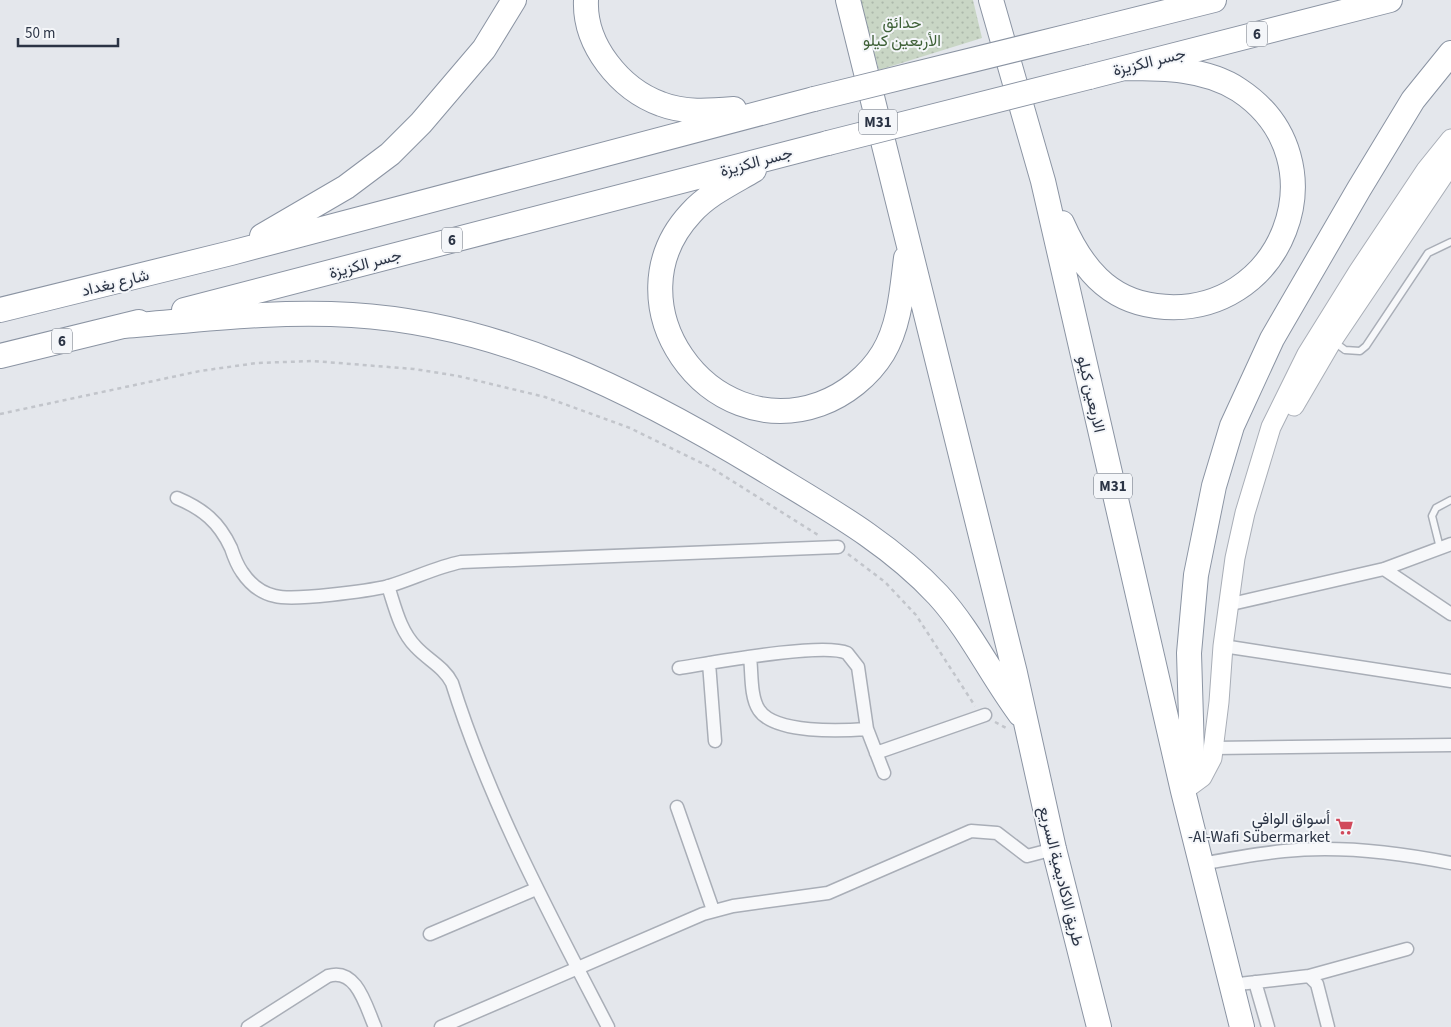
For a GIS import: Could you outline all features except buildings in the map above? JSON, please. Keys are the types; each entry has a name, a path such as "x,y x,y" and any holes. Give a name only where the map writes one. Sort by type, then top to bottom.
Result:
{"highway":[{"path":"230,253 346,187 390,154 420,123 484,49 514,0"},
{"path":"586,0 589,29 608,62 634,91 660,104 682,110 705,112 790,105"},
{"path":"842,0 854,23"},
{"name":"M31","path":"848,0 1028,729"},
{"name":"الاربعين كيلو","path":"991,0 1043,181 1183,791"},
{"path":"1086,32 1122,19 1159,0"},
{"path":"230,253 790,105 1214,0"},
{"name":"جسر الكزيزة","path":"124,326 781,155 1390,0"},
{"path":"1242,1027 1183,791 1192,752 1189,653 1196,575 1214,486 1232,426 1272,339 1413,100 1451,53"},
{"path":"1043,181 1072,246 1086,268 1098,281 1129,299 1148,305 1172,308 1199,306 1224,298 1241,288 1266,264 1284,234 1293,194 1293,180 1287,151 1276,127 1257,104 1238,89 1218,80 1174,68 1125,68"},
{"path":"781,155 726,186 691,212 678,230 668,249 663,265 660,282 664,322 671,339 690,368 716,391 734,402 752,407 789,410 810,407 834,399 849,389 874,366 884,352 895,326 908,244"},
{"name":"شارع بغداد","path":"0,310 230,253"},
{"path":"124,326 284,314 319,313 387,318 432,326 512,346 606,382 724,446 861,530 903,561 951,610 1028,729"},
{"name":"6","path":"0,356 124,326"},
{"name":"طريق الاكاديمية السريع","path":"1028,729 1054,849 1100,1027"}],"main road":[{"path":"1183,791 1202,777 1208,768 1213,748 1228,605 1239,536 1276,414 1307,354 1407,197 1451,139"},
{"path":"1264,456 1281,431 1332,341 1451,164"}],"street":[{"path":"177,498 195,505 210,516 223,531 238,567 247,581 260,591 275,596 292,598 388,586 446,565 461,562 838,547"},
{"path":"1228,605 1384,569 1446,546"},
{"path":"1384,569 1451,614"},
{"path":"388,586 399,619 409,639 442,669 452,683 489,786 536,889 608,1027"},
{"path":"1223,646 1451,681"},
{"path":"679,668 750,657 830,649 847,653 858,667 867,729 884,773"},
{"path":"750,657 755,700 758,709 763,715 772,720 794,726 837,731 867,729"},
{"path":"709,663 715,741"},
{"path":"876,753 985,715"},
{"path":"1213,748 1451,745"},
{"path":"677,807 713,910"},
{"path":"441,1027 713,910 828,893 971,831 997,833 1027,856 1054,849"},
{"path":"1201,864 1286,850 1361,850 1405,854 1451,862"},
{"path":"430,934 536,889"},
{"path":"1230,985 1309,976 1407,949"},
{"path":"248,1027 328,976 338,974 352,981 375,1027"},
{"path":"1309,976 1317,984 1328,1027"},
{"path":"1255,982 1268,1027"}],"lane":[{"path":"1332,341 1345,350 1360,351 1366,346 1428,253 1451,242"},
{"path":"1446,546 1432,516 1436,508 1451,500"}],"path":[{"path":"0,414 200,371 256,363 313,361 414,369 545,397 630,428 710,467 838,547 884,582 916,615 970,700 985,715 1001,726 1028,729"}],"green space":[{"name":"حدائق الأربعين كيلو","path":"859,0 973,0 982,38 879,70"}],"place":[{"name":"أسواق الوافي -Al-Wafi Subermarket","path":"1344,827"}]}
